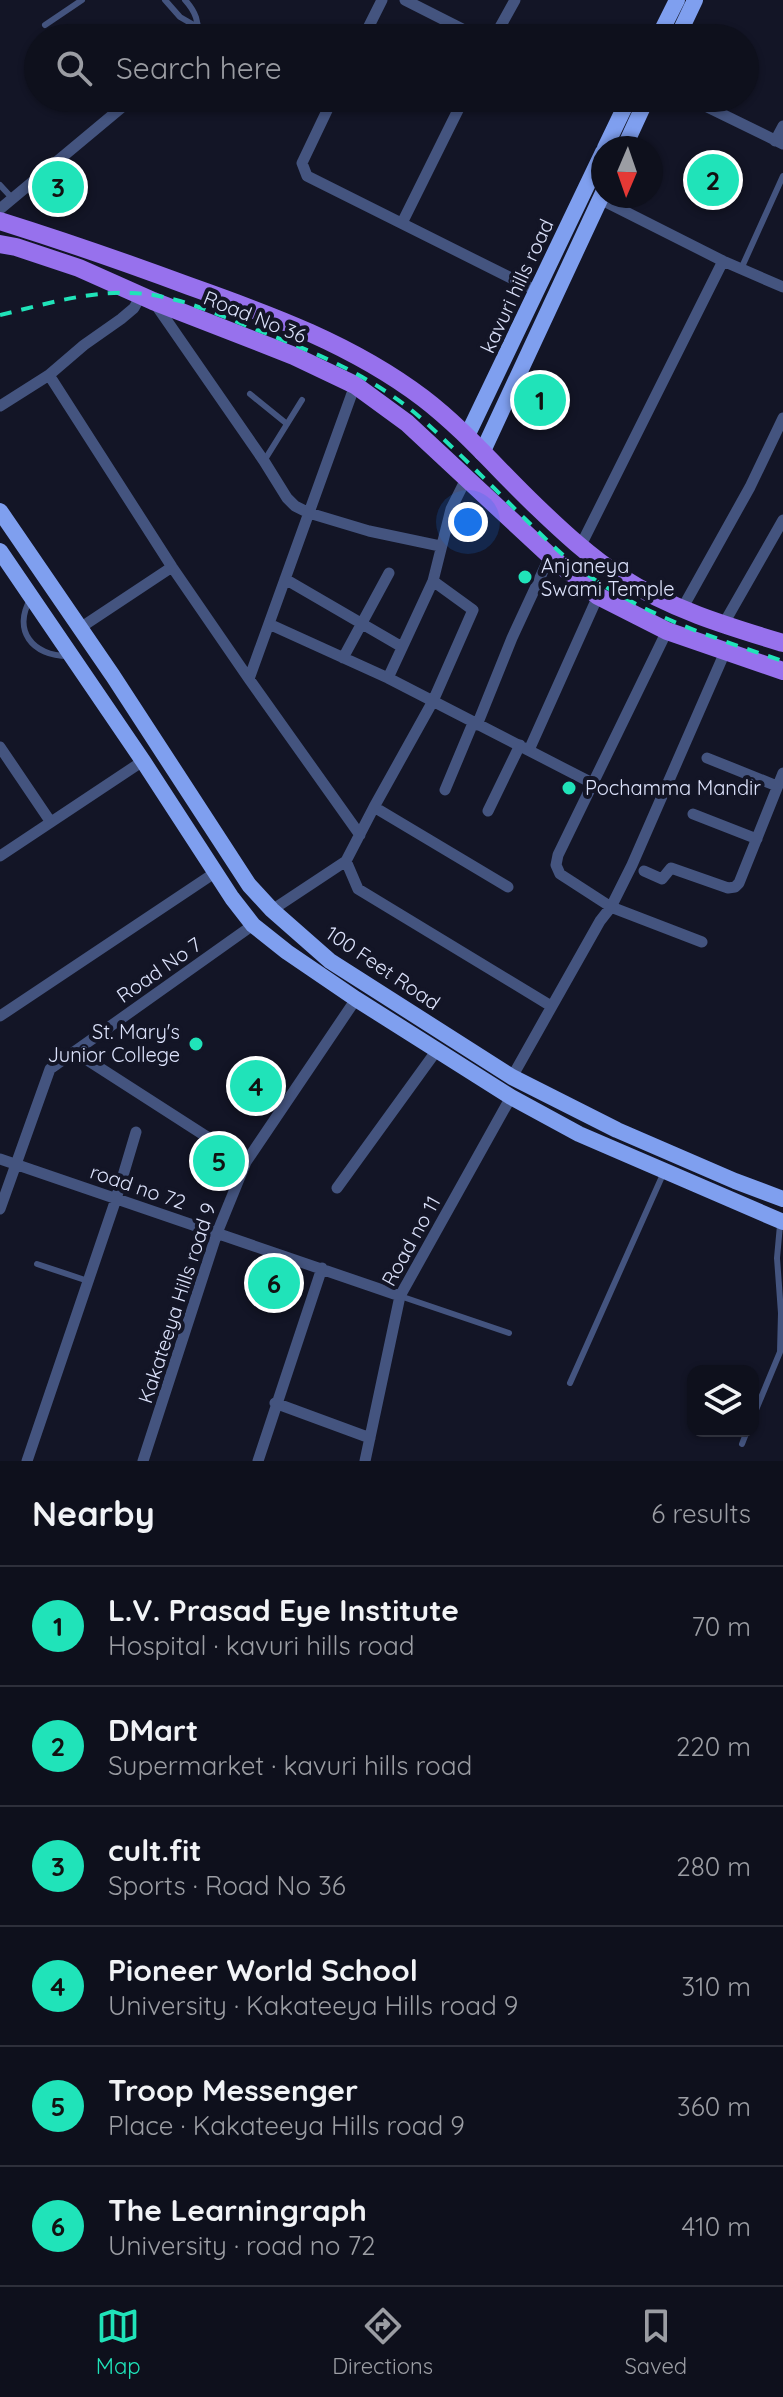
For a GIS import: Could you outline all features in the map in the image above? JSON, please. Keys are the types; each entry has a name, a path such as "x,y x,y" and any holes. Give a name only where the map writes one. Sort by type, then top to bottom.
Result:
{"main road":[{"path":"665,24 677,0"},
{"path":"684,24 695,0"},
{"name":"kavuri hills road","path":"611,136 622,112"},
{"path":"630,136 641,112"},
{"name":"kavuri hills road","path":"467,436 591,177"},
{"name":"kavuri hills road","path":"482,453 595,208"},
{"name":"Road No 36","path":"0,221 172,280 334,343 424,399 467,436 580,547 620,576 682,609 783,643"},
{"name":"Road No 36","path":"0,244 79,268 288,353 355,385 407,423 550,556 598,596 667,631 783,671"},
{"path":"288,353 301,329"},
{"path":"486,399 502,406"},
{"name":"100 Feet Road","path":"0,511 249,885 272,910 330,961 512,1077 617,1130 783,1199"},
{"name":"100 Feet Road","path":"0,551 253,925 356,999 511,1097 579,1134 782,1222"},
{"path":"163,792 180,780"}],"street":[{"path":"370,24 382,0"},
{"path":"405,0 452,24"},
{"path":"502,24 515,0"},
{"path":"0,209 116,112"},
{"path":"326,112 302,163 307,176 537,291"},
{"path":"402,223 457,112"},
{"path":"718,112 779,142 783,126"},
{"path":"624,208 723,261 783,287"},
{"path":"580,547 723,261"},
{"path":"0,406 49,375 147,298 295,506 369,531 440,546"},
{"path":"49,375 172,567 360,835"},
{"path":"249,679 355,385"},
{"path":"682,609 750,487 783,418"},
{"path":"388,678 433,581 451,509 466,479"},
{"path":"723,625 783,520"},
{"path":"445,790 550,556"},
{"path":"80,628 172,567"},
{"path":"343,658 389,573"},
{"path":"285,579 402,647"},
{"path":"272,910 346,861 433,701 473,610 433,581"},
{"path":"488,811 525,748 598,596"},
{"path":"269,624 388,678 594,784"},
{"path":"667,631 558,855 557,870 611,907 702,942"},
{"path":"512,1077 611,907 725,652"},
{"path":"0,747 50,821"},
{"path":"707,758 777,786"},
{"path":"0,856 143,761"},
{"path":"644,871 662,879 671,868 728,888 735,887 783,773"},
{"path":"374,807 508,887"},
{"path":"693,814 757,839"},
{"path":"346,861 358,889 551,1006"},
{"path":"0,1016 216,872"},
{"name":"Road No 7","path":"0,1209 46,1074 55,1064 253,925"},
{"name":"Kakateeya Hills road 9","path":"143,1461 217,1233 246,1162 356,999"},
{"path":"337,1188 437,1050"},
{"path":"75,1052 246,1162"},
{"name":"Road no 11","path":"365,1461 400,1296 511,1097"},
{"path":"27,1461 136,1132"},
{"name":"road no 72","path":"0,1159 400,1296"},
{"path":"258,1461 322,1268"},
{"path":"275,1403 370,1438"}],"lane":[{"path":"46,24 82,0"},
{"path":"165,0 180,17 192,24"},
{"path":"185,0 194,10 198,24"},
{"path":"741,269 783,176"},
{"path":"0,185 12,198"},
{"path":"250,394 287,424"},
{"path":"264,461 302,400"},
{"path":"31,597 22,624 29,641 43,652 57,656 71,655"},
{"path":"570,1383 664,1172"},
{"path":"759,1403 780,1352 777,1258 782,1222"},
{"path":"37,1264 88,1281"},
{"path":"400,1296 509,1333"},
{"path":"742,1444 745,1437"}],"railway":[{"path":"0,315 81,296 146,294 205,309 316,354 361,376 422,419 560,553 585,573 656,614 783,661"}],"place":[{"name":"DMart","path":"713,180"},
{"name":"cult.fit","path":"58,187"},
{"name":"L.V. Prasad Eye Institute","path":"540,400"},
{"name":"Anjaneya Swami Temple","path":"525,577"},
{"name":"Pochamma Mandir","path":"569,788"},
{"name":"St. Mary's Junior College","path":"196,1044"},
{"name":"Pioneer World School","path":"256,1086"},
{"name":"Troop Messenger","path":"219,1161"},
{"name":"The Learningraph","path":"274,1283"}]}
